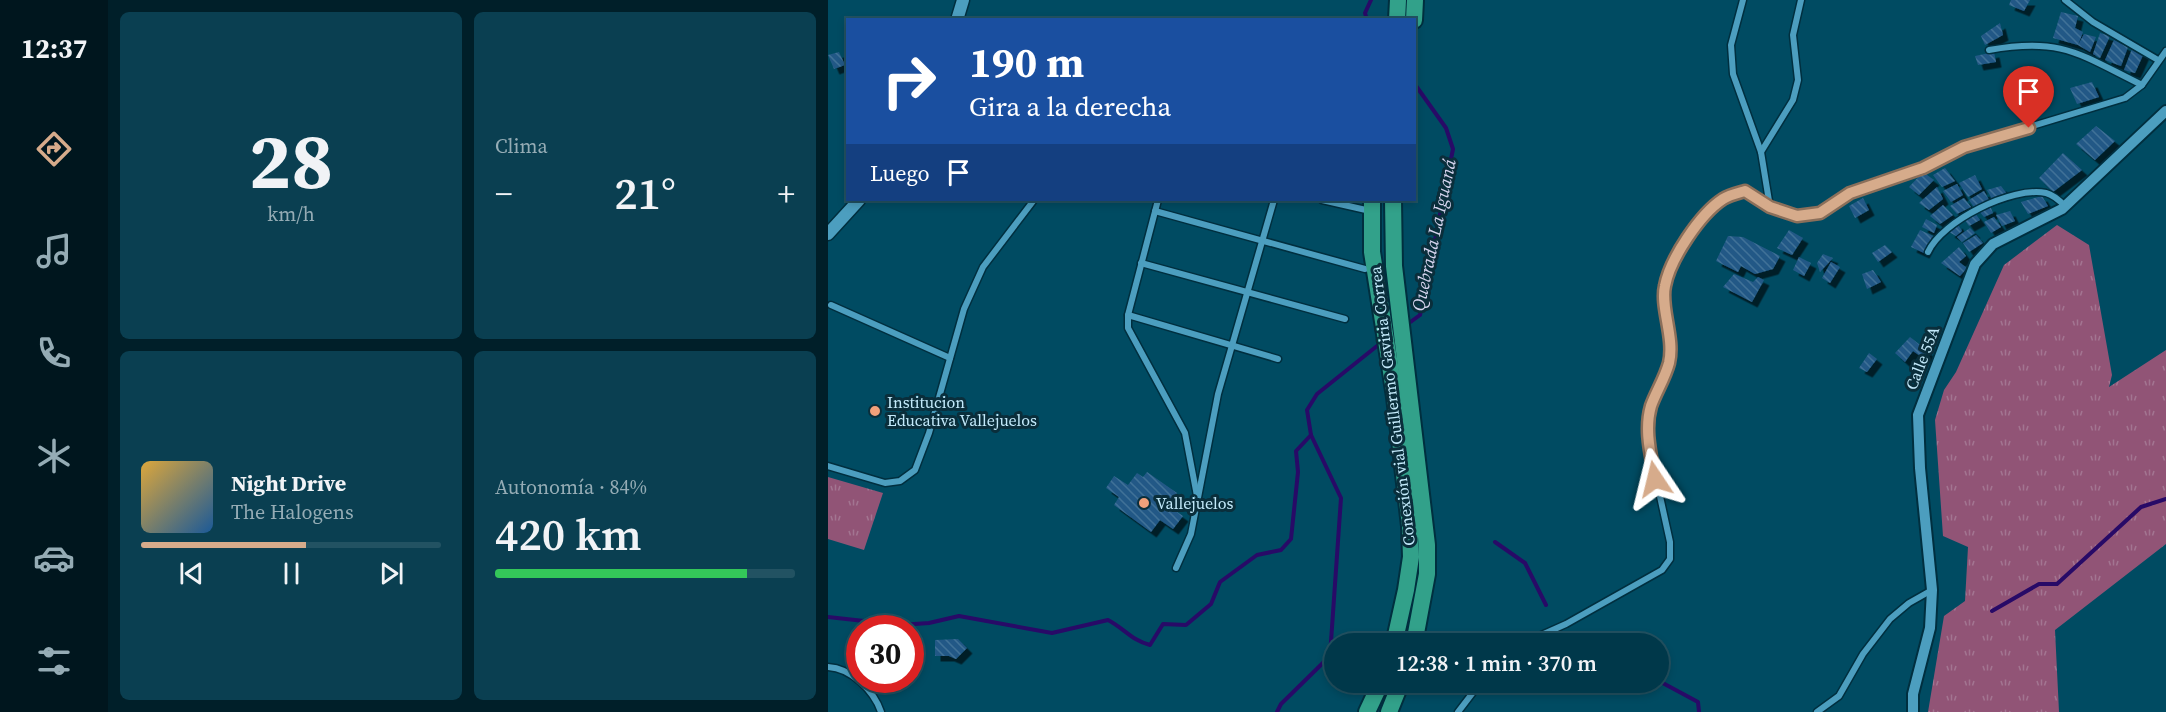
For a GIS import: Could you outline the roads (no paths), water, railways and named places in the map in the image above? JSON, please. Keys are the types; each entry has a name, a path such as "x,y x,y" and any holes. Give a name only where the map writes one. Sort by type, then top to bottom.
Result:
{"highway":[{"path":"1397,18 1398,0"},
{"path":"1414,18 1415,0"},
{"name":"Conexión vial Guillermo Gaviria Correa","path":"1393,201 1394,266 1411,557 1407,590 1397,633"},
{"name":"Conexión vial Guillermo Gaviria Correa","path":"1369,205 1372,252 1427,545 1427,574 1416,633"},
{"path":"1367,712 1375,693"},
{"path":"1389,712 1397,693"}],"main road":[{"path":"958,18 963,0"},
{"path":"828,234 858,201"}],"street":[{"path":"1743,0 1731,45 1733,74 1761,152 1770,207"},
{"path":"1761,152 1776,133 1793,100 1798,80 1792,35 1801,0"},
{"path":"2065,0 2093,22 2157,60"},
{"path":"1989,50 2022,44 2051,45 2085,55 2142,85"},
{"path":"1546,633 1662,570 1670,559 1670,542 1647,437 1651,408 1669,363 1671,337 1664,287 1678,254 1695,229 1724,198 1745,191 1770,207 1797,216 1820,213 1850,193 1923,168 1964,147 2130,96 2142,85 2157,60 2166,51"},
{"name":"Calle 55A","path":"1913,712 1913,694 1930,627 1932,590 1917,428 1923,398 1976,264 1994,244 2049,218 2066,206 2166,111"},
{"path":"1928,252 1937,237 1947,228 1993,203 2038,192 2053,195 2066,206"},
{"path":"828,466 885,483 900,482 911,475 922,457 964,309 983,267 1033,201"},
{"path":"1158,201 1128,315 1132,340 1185,433 1198,499"},
{"path":"1176,568 1191,534 1218,394 1274,201"},
{"path":"1331,201 1369,205"},
{"path":"1155,211 1365,269"},
{"path":"1141,263 1345,319"},
{"path":"831,305 950,358"},
{"path":"1128,315 1278,359"},
{"path":"1817,712 1839,696 1863,654 1890,618 1909,603 1932,590"},
{"path":"828,667 851,674 878,704 881,712"},
{"path":"1458,712 1473,693"}],"waterway":[{"name":"Quebrada La Iguaná","path":"1366,18 1365,13 1371,0"},
{"name":"Quebrada La Iguaná","path":"1405,326 1420,315 1453,149 1446,128 1416,86"},
{"name":"Quebrada La Iguaná","path":"1277,712 1281,704 1330,656 1341,498 1311,435 1307,410 1317,394 1382,342"},
{"path":"828,617 900,625 929,623 959,616 1052,633 1108,620 1138,640 1150,645 1163,624 1186,625 1211,604 1220,582 1257,555 1281,550 1291,539 1298,472 1296,451 1311,435"},
{"path":"1992,611 2039,584 2057,584 2141,507 2166,499"},
{"path":"1495,542 1525,563 1546,605"},
{"path":"1669,686 1698,702 1699,712"}],"place":[{"name":"Institucion Educativa Vallejuelos","path":"875,411"},
{"name":"Vallejuelos","path":"1144,503"}]}
